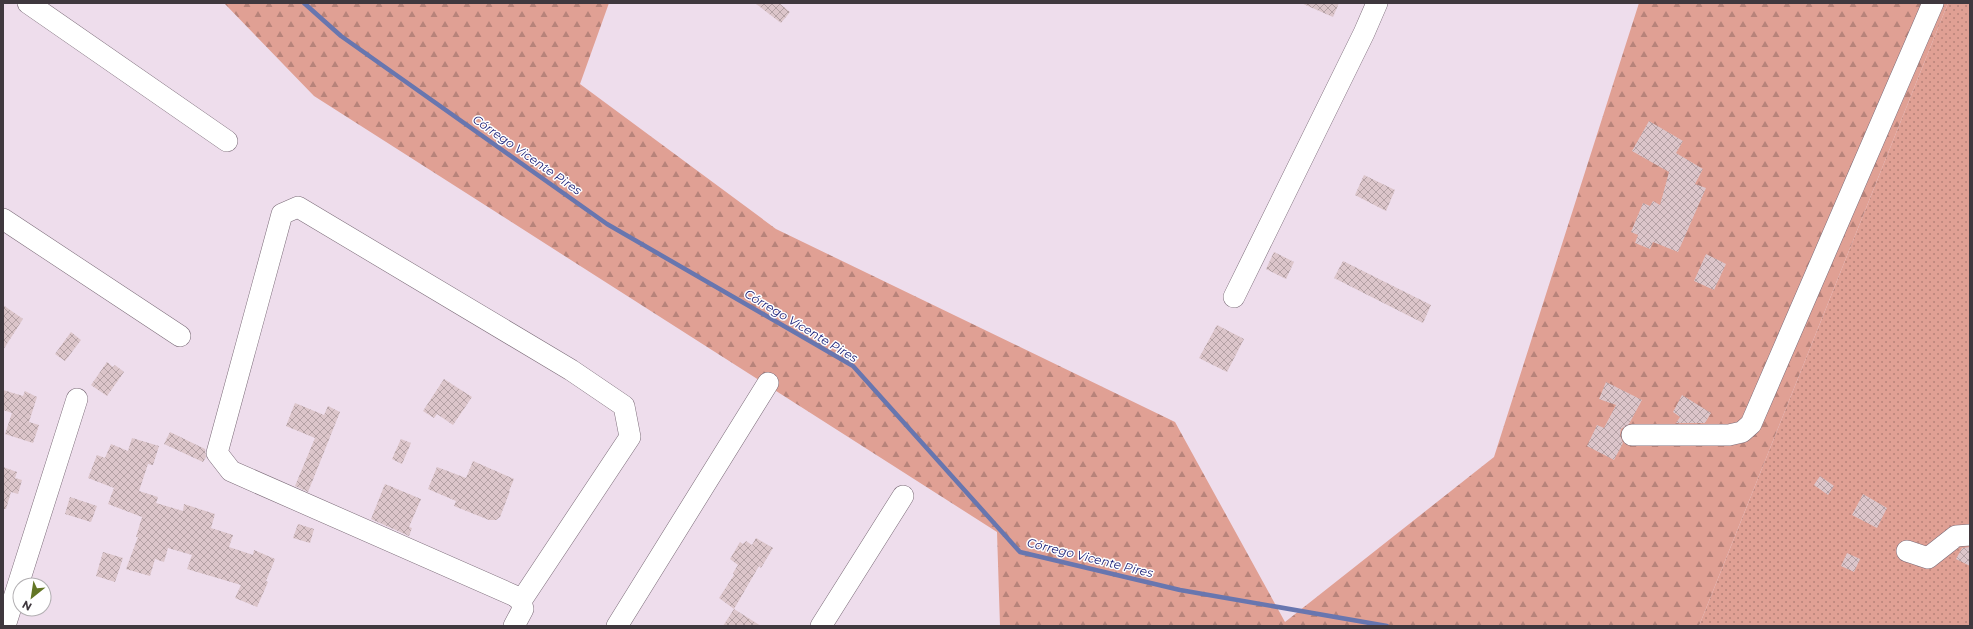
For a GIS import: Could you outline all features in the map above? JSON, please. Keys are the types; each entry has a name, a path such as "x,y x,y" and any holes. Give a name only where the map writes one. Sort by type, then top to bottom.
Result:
{"street":[{"path":"28,3 227,141"},
{"path":"1234,297 1364,33 1377,3"},
{"path":"1632,436 1729,435 1742,432 1751,424 1933,3"},
{"path":"514,626 523,609 521,601 515,596 231,471 217,453 282,214 298,207 570,370 624,406 630,438 521,601"},
{"path":"3,219 180,336"},
{"path":"617,626 768,383"},
{"path":"5,626 77,399"},
{"path":"821,626 903,496"},
{"path":"1906,551 1928,558 1956,536 1970,535"}],"green space":[{"path":"224,3 609,3 580,84 776,229 1175,422 1285,622 1494,457 1639,3 1948,3 1699,626 1000,626 997,532 314,96"},
{"path":"1948,3 1970,3 1970,626 1699,626"}],"building":[{"path":"755,3 779,3 790,12 781,23"},
{"path":"1301,3 1339,3 1333,17"},
{"path":"1649,121 1683,141 1676,153 1703,169 1695,184 1706,188 1678,252 1653,242 1650,249 1635,243 1638,235 1631,232 1643,203 1650,206 1653,201 1660,205 1669,172 1632,151"},
{"path":"1364,175 1395,190 1386,211 1355,195"},
{"path":"1274,252 1294,262 1286,279 1266,269"},
{"path":"1706,254 1726,264 1714,290 1694,281"},
{"path":"1343,261 1431,305 1423,323 1334,278"},
{"path":"3,305 23,319 3,350"},
{"path":"1217,325 1244,339 1227,372 1199,358"},
{"path":"71,332 81,340 65,361 55,354"},
{"path":"107,362 113,367 115,365 124,372 107,396 91,385"},
{"path":"444,379 472,397 453,425 437,414 434,418 423,411"},
{"path":"1606,382 1642,400 1629,424 1621,429 1620,435 1623,443 1614,460 1587,446 1597,425 1604,428 1616,405 1599,399"},
{"path":"3,390 23,396 25,391 37,397 29,422 39,425 33,443 5,434 12,413 3,410"},
{"path":"1682,395 1711,413 1705,423 1676,423 1680,417 1673,412"},
{"path":"295,403 324,415 328,406 340,412 308,492 295,486 315,438 286,426"},
{"path":"170,432 205,449 206,457 203,462 164,444"},
{"path":"132,438 159,446 153,465 148,464 139,491 158,497 156,503 183,511 184,504 215,514 211,528 233,535 229,547 253,555 254,550 275,559 266,581 268,582 257,607 235,598 241,585 187,569 192,555 168,548 164,562 155,559 150,576 126,569 138,537 136,537 142,517 108,504 114,488 88,478 97,455 105,458 111,444 128,451"},
{"path":"401,439 411,443 402,464 392,459"},
{"path":"473,461 514,479 500,517 496,520 489,520 454,506 456,501 428,489 437,467 466,478"},
{"path":"3,467 17,472 15,478 22,480 18,494 11,492 6,509 3,509"},
{"path":"1820,476 1834,486 1828,495 1814,485"},
{"path":"385,484 421,499 409,527 412,528 409,536 371,519"},
{"path":"1863,494 1887,508 1877,528 1852,515"},
{"path":"70,497 97,506 91,522 65,514"},
{"path":"298,524 314,529 310,543 293,538"},
{"path":"756,538 773,548 761,568 759,566 734,609 719,598 734,575 733,573 738,565 730,559 740,542 743,544 746,541 752,545"},
{"path":"1970,547 1970,566 1956,559 1962,548"},
{"path":"103,552 123,558 115,582 96,576"},
{"path":"1847,553 1860,559 1854,572 1841,566"},
{"path":"734,609 761,626 723,626"}],"waterway":[{"name":"Córrego Vicente Pires","path":"304,3 341,36 607,224 853,366 1020,552 1180,590 1387,626"}]}
